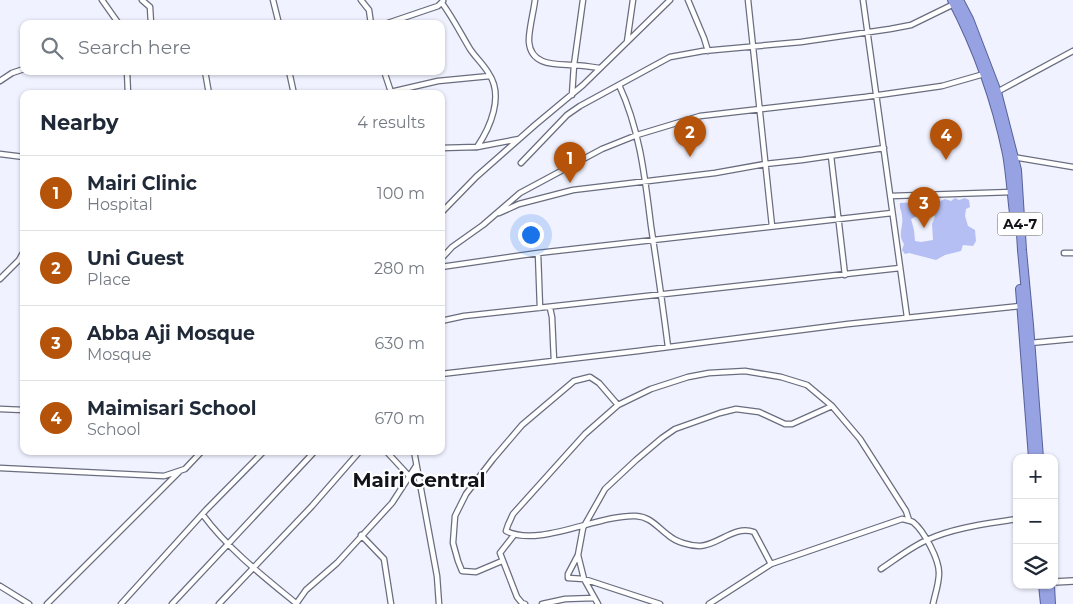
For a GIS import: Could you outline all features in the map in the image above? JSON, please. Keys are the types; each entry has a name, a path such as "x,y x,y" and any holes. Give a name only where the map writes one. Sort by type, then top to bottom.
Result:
{"highway":[{"name":"A4-7","path":"955,1 984,74 1006,153 1016,205 1039,454"},
{"name":"A4-7","path":"955,1 969,19 997,92 1017,170 1016,205 1021,306 1032,454"},
{"path":"1044,589 1045,604"},
{"path":"1050,589 1051,604"}],"street":[{"path":"102,0 116,20"},
{"path":"142,0 150,7 151,20"},
{"path":"273,0 278,20"},
{"path":"361,0 369,10 370,20"},
{"path":"535,0 529,43 533,53 544,62 553,65 600,68"},
{"path":"572,95 583,0"},
{"path":"627,42 633,0"},
{"path":"445,209 476,178 572,95 670,0"},
{"path":"688,0 708,51"},
{"path":"748,0 772,226"},
{"path":"863,0 907,318"},
{"path":"397,20 438,6 443,1 471,51 490,76 495,93 490,126 478,147"},
{"path":"521,163 567,115 670,57 869,33 911,25 955,1"},
{"path":"997,92 1073,51"},
{"path":"0,81 12,72 20,70"},
{"path":"445,255 520,193 602,149 637,135 700,116 942,86 984,74"},
{"path":"127,75 128,90"},
{"path":"206,75 208,90"},
{"path":"290,75 293,90"},
{"path":"385,75 390,90"},
{"path":"400,90 438,81 490,76"},
{"path":"619,85 630,108 637,135 662,294 668,347"},
{"path":"445,148 478,147 520,139"},
{"path":"495,215 519,204 573,190 715,174 765,164 884,148"},
{"path":"0,154 20,156"},
{"path":"831,156 845,275"},
{"path":"1013,157 1073,167"},
{"path":"891,196 928,193 1012,192"},
{"path":"445,266 538,252 892,213"},
{"path":"538,252 540,308"},
{"path":"1064,253 1073,253"},
{"path":"0,279 7,274 20,258"},
{"path":"445,320 464,316 900,268"},
{"path":"445,374 1021,306"},
{"path":"550,308 554,361"},
{"path":"1030,343 1073,339"},
{"path":"771,564 754,532 746,530 738,532 700,546 681,542 669,536 654,522 636,516 585,524 569,530 525,536 506,532 513,514 585,434 618,405 651,389 688,377 709,373 745,371 781,377 807,385 832,406 860,439 906,511 909,520 920,530 935,555 939,572 938,584 932,604"},
{"path":"502,561 476,572 462,571 453,543 455,516 466,494 522,425 574,381 590,378 599,384 618,405"},
{"path":"660,604 584,579 567,577 578,555 585,524 605,490 662,438 675,429 736,409 759,412 785,424 792,424 832,406"},
{"path":"0,409 20,410"},
{"path":"47,604 198,455"},
{"path":"121,604 260,455"},
{"path":"172,604 311,455"},
{"path":"219,604 312,506 357,455"},
{"path":"390,455 410,477"},
{"path":"415,455 437,576 439,604"},
{"path":"203,515 229,545 253,568 296,604 306,590 337,563 392,503 416,466"},
{"path":"0,468 155,476 164,476 180,471"},
{"path":"709,604 771,564 891,521 909,520"},
{"path":"882,569 926,540 967,527 1013,520"},
{"path":"361,535 384,560 391,604"},
{"path":"514,535 500,553 517,597 525,604"},
{"path":"578,555 584,579 598,604"},
{"path":"1058,582 1073,581"},
{"path":"0,586 29,604"},
{"path":"542,604 565,599 594,598"}],"shaded area":[{"path":"955,198 969,200 970,207 966,209 965,216 968,226 975,230 976,241 973,246 963,245 961,251 945,255 936,260 909,253 905,254 902,250 904,244 901,237 902,214 900,203 940,201 945,199 951,201","holes":["931,210 935,217 932,224 933,240 915,241 911,219 917,216 926,216"]}],"place":[{"name":"Uni Guest","path":"690,157"},
{"name":"Maimisari School","path":"946,160"},
{"name":"Mairi Clinic","path":"570,183"},
{"name":"Abba Aji Mosque","path":"924,228"}],"district":[{"name":"Mairi Central","path":"419,480"}]}
